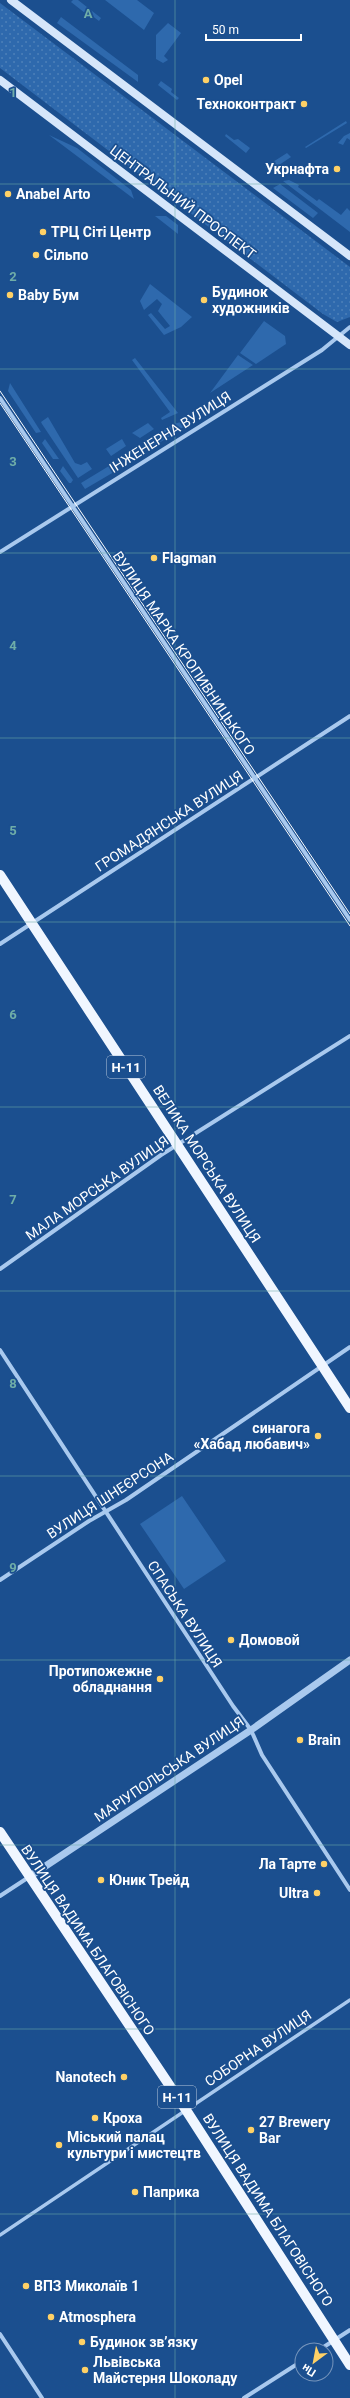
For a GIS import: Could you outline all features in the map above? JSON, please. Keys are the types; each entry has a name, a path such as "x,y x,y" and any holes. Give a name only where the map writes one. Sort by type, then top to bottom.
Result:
{"main road":[{"path":"11,0 350,256"},
{"name":"ЦЕНТРАЛЬНИЙ ПРОСПЕКТ","path":"0,80 350,345"},
{"name":"ВЕЛИКА МОРСЬКА ВУЛИЦЯ","path":"0,875 350,1408"},
{"name":"ВУЛИЦЯ ВАДИМА БЛАГОВІСНОГО","path":"0,1832 186,2110 350,2365"}],"street":[{"name":"ІНЖЕНЕРНА ВУЛИЦЯ","path":"0,552 339,336 350,327"},
{"name":"ВУЛИЦЯ МАРКА КРОПИВНИЦЬКОГО","path":"0,398 350,920"},
{"name":"ГРОМАДЯНСЬКА ВУЛИЦЯ","path":"0,944 350,716"},
{"name":"МАЛА МОРСЬКА ВУЛИЦЯ","path":"0,1269 177,1145 350,1036"},
{"name":"ВУЛИЦЯ ШНЕЄРСОНА","path":"0,1580 106,1512 350,1347"},
{"name":"СПАСЬКА ВУЛИЦЯ","path":"0,1350 251,1730 262,1755 350,1890"},
{"name":"МАРІУПОЛЬСЬКА ВУЛИЦЯ","path":"0,1896 251,1730 350,1660"},
{"name":"СОБОРНА ВУЛИЦЯ","path":"0,2235 350,2000"},
{"path":"331,2342 350,2330"},
{"path":"0,2334 42,2398"},
{"path":"244,2398 294,2366"}],"shaded area":[{"path":"73,0 78,0 101,18 99,21 87,12 85,13 71,2"},
{"path":"105,0 137,0 154,13 144,30"},
{"path":"0,3 350,267 350,317 337,322 323,314 0,68"},
{"path":"61,17 138,75 138,82 57,23"},
{"path":"168,23 181,33 164,56 168,60 163,63 156,59 156,35"},
{"path":"161,81 172,89 171,92 179,98 177,100 158,85"},
{"path":"346,121 347,123 306,148 305,147"},
{"path":"350,133 350,140 347,138 343,145 338,143 344,136"},
{"path":"226,134 234,140 238,139 250,148 246,153 225,136"},
{"path":"49,135 77,148 131,190 134,199"},
{"path":"287,153 291,157 270,171 265,167"},
{"path":"289,180 299,185 298,187 317,201 319,199 341,215 347,208 350,211 350,232 283,181"},
{"path":"280,184 318,213 313,218 273,188"},
{"path":"155,216 166,216 178,225 178,234"},
{"path":"150,284 192,317 181,327 164,335 148,315 151,313 165,329 170,326 158,311 162,304 157,299 144,310 140,301"},
{"path":"264,321 285,336 286,344 256,364 240,353"},
{"path":"238,355 253,365 210,393"},
{"path":"135,358 178,413 162,420 161,418 170,412 132,360"},
{"path":"10,383 41,432 36,433 8,391"},
{"path":"48,417 75,463 81,465 87,462 92,469 78,478 41,422"},
{"path":"184,421 185,426 153,447 144,442 174,424"},
{"path":"148,423 154,429 140,438 132,433"},
{"path":"45,439 59,459 53,459 42,443"},
{"path":"122,439 126,446 111,456 106,449"},
{"path":"63,466 73,480 71,483 69,483 60,471"},
{"path":"109,466 114,472 85,489 81,483"},
{"path":"182,1496 226,1561 184,1589 140,1524"}],"tram line":[{"path":"0,391 350,914"},
{"path":"0,403 350,926"}],"place":[{"name":"Opel","path":"206,80"},
{"name":"Техноконтракт","path":"304,104"},
{"name":"Укрнафта","path":"337,169"},
{"name":"Anabel Arto","path":"8,194"},
{"name":"ТРЦ Сіті Центр","path":"43,232"},
{"name":"Сільпо","path":"36,255"},
{"name":"Baby Бум","path":"10,295"},
{"name":"Будинок художників","path":"204,300"},
{"name":"Flagman","path":"154,558"},
{"name":"синагога «Хабад любавич»","path":"318,1436"},
{"name":"Домовой","path":"231,1640"},
{"name":"Протипожежне обладнання","path":"160,1679"},
{"name":"Brain","path":"300,1740"},
{"name":"Ла Тарте","path":"324,1864"},
{"name":"Юник Трейд","path":"101,1880"},
{"name":"Ultra","path":"317,1893"},
{"name":"Nanotech","path":"124,2077"},
{"name":"Кроха","path":"95,2118"},
{"name":"27 Brewery Bar","path":"251,2130"},
{"name":"Міський палац культури і мистецтв","path":"59,2145"},
{"name":"Паприка","path":"135,2192"},
{"name":"ВПЗ Миколаїв 1","path":"26,2286"},
{"name":"Atmosphera","path":"51,2317"},
{"name":"Будинок зв’язку","path":"82,2342"},
{"name":"Львівська Майстерня Шоколаду","path":"85,2370"}]}
